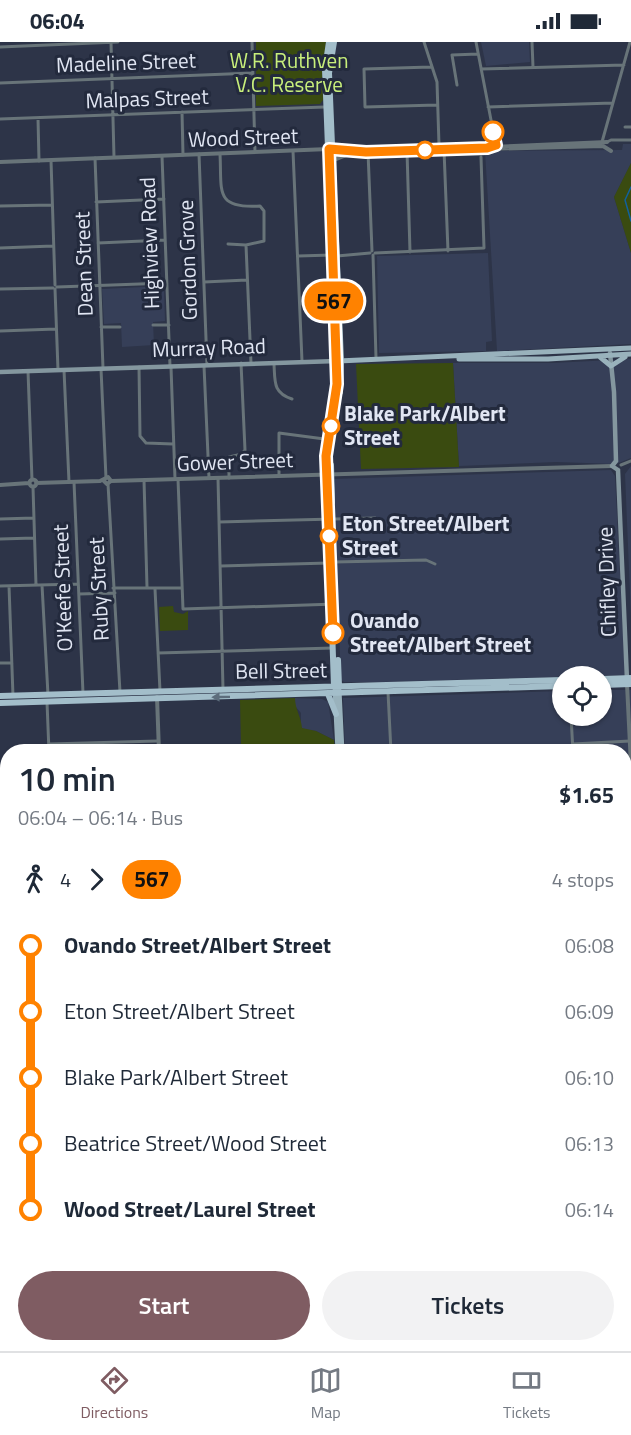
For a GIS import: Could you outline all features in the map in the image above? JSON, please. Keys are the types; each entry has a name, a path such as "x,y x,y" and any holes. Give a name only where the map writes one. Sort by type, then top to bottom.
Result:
{"highway":[{"path":"329,42 328,107 337,255 339,361 338,393 331,440 329,475 336,714"},
{"path":"328,62 334,42"},
{"path":"331,150 333,208"},
{"path":"612,680 629,681"},
{"path":"612,684 629,681"},
{"name":"Bell Street","path":"0,703 47,698 301,694 552,683"},
{"path":"290,687 301,694"},
{"name":"Bell Street","path":"83,697 160,690 290,687 388,692 426,687"},
{"name":"Bell Street","path":"0,696 47,698"}],"main road":[{"name":"Murray Road","path":"496,357 600,357 631,348"},
{"path":"610,353 616,461 619,468"},
{"name":"Murray Road","path":"0,372 302,361 631,354"},
{"path":"611,366 631,354"},
{"path":"600,357 611,366"},
{"path":"616,461 612,466 619,468"},
{"name":"Chifley Drive","path":"619,468 628,621 629,681"},
{"path":"335,691 339,744"},
{"path":"336,714 338,724"}],"street":[{"path":"111,42 114,158"},
{"path":"0,47 118,42"},
{"path":"252,42 255,152"},
{"path":"424,42 437,82 439,145"},
{"path":"476,42 496,147"},
{"path":"532,42 533,67"},
{"path":"603,144 630,42"},
{"path":"457,85 452,55 478,54"},
{"path":"481,69 624,65"},
{"path":"431,67 364,69 365,107 437,105"},
{"name":"Madeline Street","path":"0,83 253,73"},
{"path":"488,107 613,103"},
{"name":"Malpas Street","path":"0,119 328,107"},
{"path":"182,112 183,155"},
{"path":"38,118 39,161"},
{"path":"625,128 631,127"},
{"name":"Wood Street","path":"496,147 589,147 631,140"},
{"path":"586,141 589,147"},
{"name":"Wood Street","path":"0,162 255,152 444,150 586,141 603,144"},
{"path":"444,150 448,251"},
{"path":"293,151 302,361"},
{"path":"406,151 410,252"},
{"path":"333,162 337,157 355,152"},
{"path":"368,152 376,360"},
{"name":"Gordon Grove","path":"199,154 209,478"},
{"path":"220,154 221,188 225,200 234,206 260,206 263,209 264,239 246,245 228,244"},
{"name":"Highview Road","path":"162,156 173,444 177,479 182,588"},
{"name":"Dean Street","path":"95,158 107,481"},
{"path":"298,256 484,248 481,158"},
{"path":"51,160 57,370"},
{"path":"96,202 164,199"},
{"path":"0,206 52,205"},
{"path":"98,243 165,240"},
{"path":"246,245 251,363"},
{"path":"0,248 53,246"},
{"path":"204,282 248,280"},
{"path":"0,289 167,283"},
{"path":"153,325 169,325"},
{"path":"101,327 120,327"},
{"path":"0,331 56,329"},
{"path":"274,362 275,388 281,396 292,399"},
{"path":"229,478 228,457 242,454 245,450 241,363"},
{"path":"138,367 141,436 146,443 152,445 173,444"},
{"name":"O'Keefe Street","path":"64,370 79,594 83,697"},
{"path":"28,371 36,585"},
{"path":"279,476 279,433 331,440"},
{"path":"619,468 631,461"},
{"name":"Gower Street","path":"0,484 612,466"},
{"path":"218,478 223,689"},
{"path":"144,480 147,587"},
{"name":"Ruby Street","path":"107,481 120,692"},
{"path":"0,519 34,518"},
{"path":"219,522 375,518"},
{"path":"0,539 34,538"},
{"path":"221,566 426,560 435,564"},
{"path":"0,586 78,584"},
{"path":"42,585 49,744 158,741"},
{"path":"9,586 13,696"},
{"path":"79,594 147,587 182,588 183,609 334,604"},
{"path":"155,589 160,690 156,698 158,744"},
{"path":"158,653 222,651 335,653"},
{"path":"0,663 12,663"},
{"name":"Chifley Drive","path":"629,681 630,741"},
{"path":"388,692 391,744"},
{"path":"572,726 573,744 630,741"}],"shaded area":[{"path":"481,42 529,42 530,62 486,66"},
{"path":"623,144 631,144 631,163 614,197 631,253 631,344 497,351 485,151 622,150"},
{"path":"488,253 492,341 486,342 486,351 379,353 377,256"},
{"path":"164,286 165,321 153,322 154,345 122,347 121,323 104,324 102,289"},
{"path":"631,359 631,458 616,464 556,462 459,466 453,363 552,363"},
{"path":"631,466 631,617 625,474"},
{"path":"611,470 615,476 625,675 612,675 612,666 552,666 552,677 383,682 344,682 341,680 333,479"},
{"path":"612,690 631,690 631,744 345,744 343,698 552,691 552,726 612,726"},
{"path":"295,698 322,699 328,702 334,740 316,731 301,729 301,713 295,706"}],"green space":[{"name":"W.R. Ruthven V.C. Reserve","path":"256,42 326,42 322,74 323,100 320,104 256,106"},
{"path":"631,163 631,253 614,197"},
{"path":"453,363 459,467 361,469 356,364"},
{"path":"173,606 174,612 183,614 188,611 188,630 160,631 159,607"},
{"path":"295,698 302,728 316,731 334,740 334,744 241,744 240,700"}],"waterway":[{"path":"631,187 625,200 631,221"}],"bus line":[{"name":"567","path":"333,633 326,456 337,384 329,149 366,152 487,148 496,145 493,132"}],"place":[{"name":"Blake Park/Albert Street","path":"331,426"},
{"name":"Eton Street/Albert Street","path":"329,536"},
{"name":"Ovando Street/Albert Street","path":"333,633"}]}
